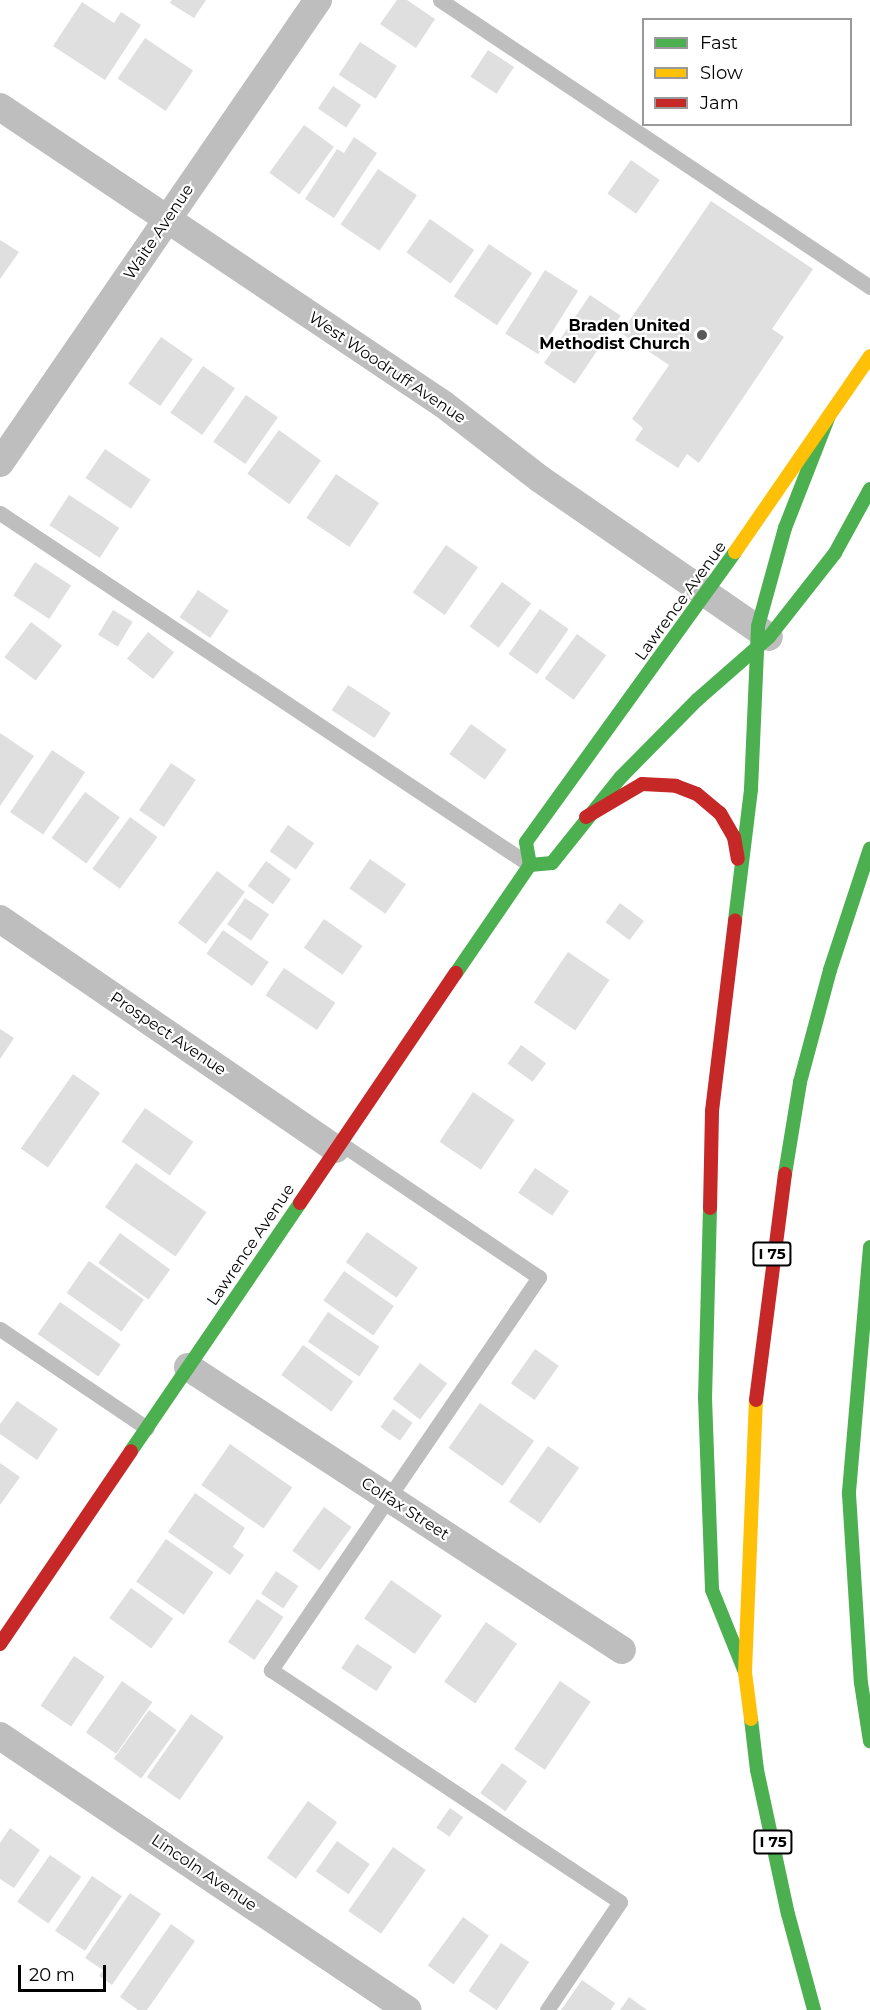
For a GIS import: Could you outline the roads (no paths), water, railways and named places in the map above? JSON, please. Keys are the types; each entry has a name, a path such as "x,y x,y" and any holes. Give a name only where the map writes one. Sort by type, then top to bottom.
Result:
{"main road":[{"name":"Lawrence Avenue","path":"0,1644 530,865 526,842 707,594 870,356"},
{"path":"745,1672 712,1590 705,1398 712,1112 750,789 761,638 785,528 829,416"},
{"path":"530,865 552,863 586,817 697,700 761,638 824,570 870,489"},
{"path":"586,817 642,784 663,783 687,789 708,802 727,823 738,850 740,881"},
{"name":"I 75","path":"814,2010 788,1914 757,1770 745,1672 756,1391 776,1226 800,1082 830,970 870,848"},
{"path":"870,1247 849,1494 861,1683 870,1742"}],"street":[{"name":"Waite Avenue","path":"0,463 318,0"},
{"name":"West Woodruff Avenue","path":"0,107 443,404 540,479 707,594 761,638"},
{"name":"Prospect Avenue","path":"0,919 338,1146"},
{"name":"Colfax Street","path":"188,1367 622,1650"},
{"name":"Lincoln Avenue","path":"0,1736 408,2010"}],"lane":[{"path":"440,0 870,287"},
{"path":"0,513 530,865"},
{"path":"338,1146 539,1277 271,1670 620,1902 547,2010"},
{"path":"0,1329 147,1428"}],"place":[{"name":"Braden United Methodist Church","path":"702,335"}]}
